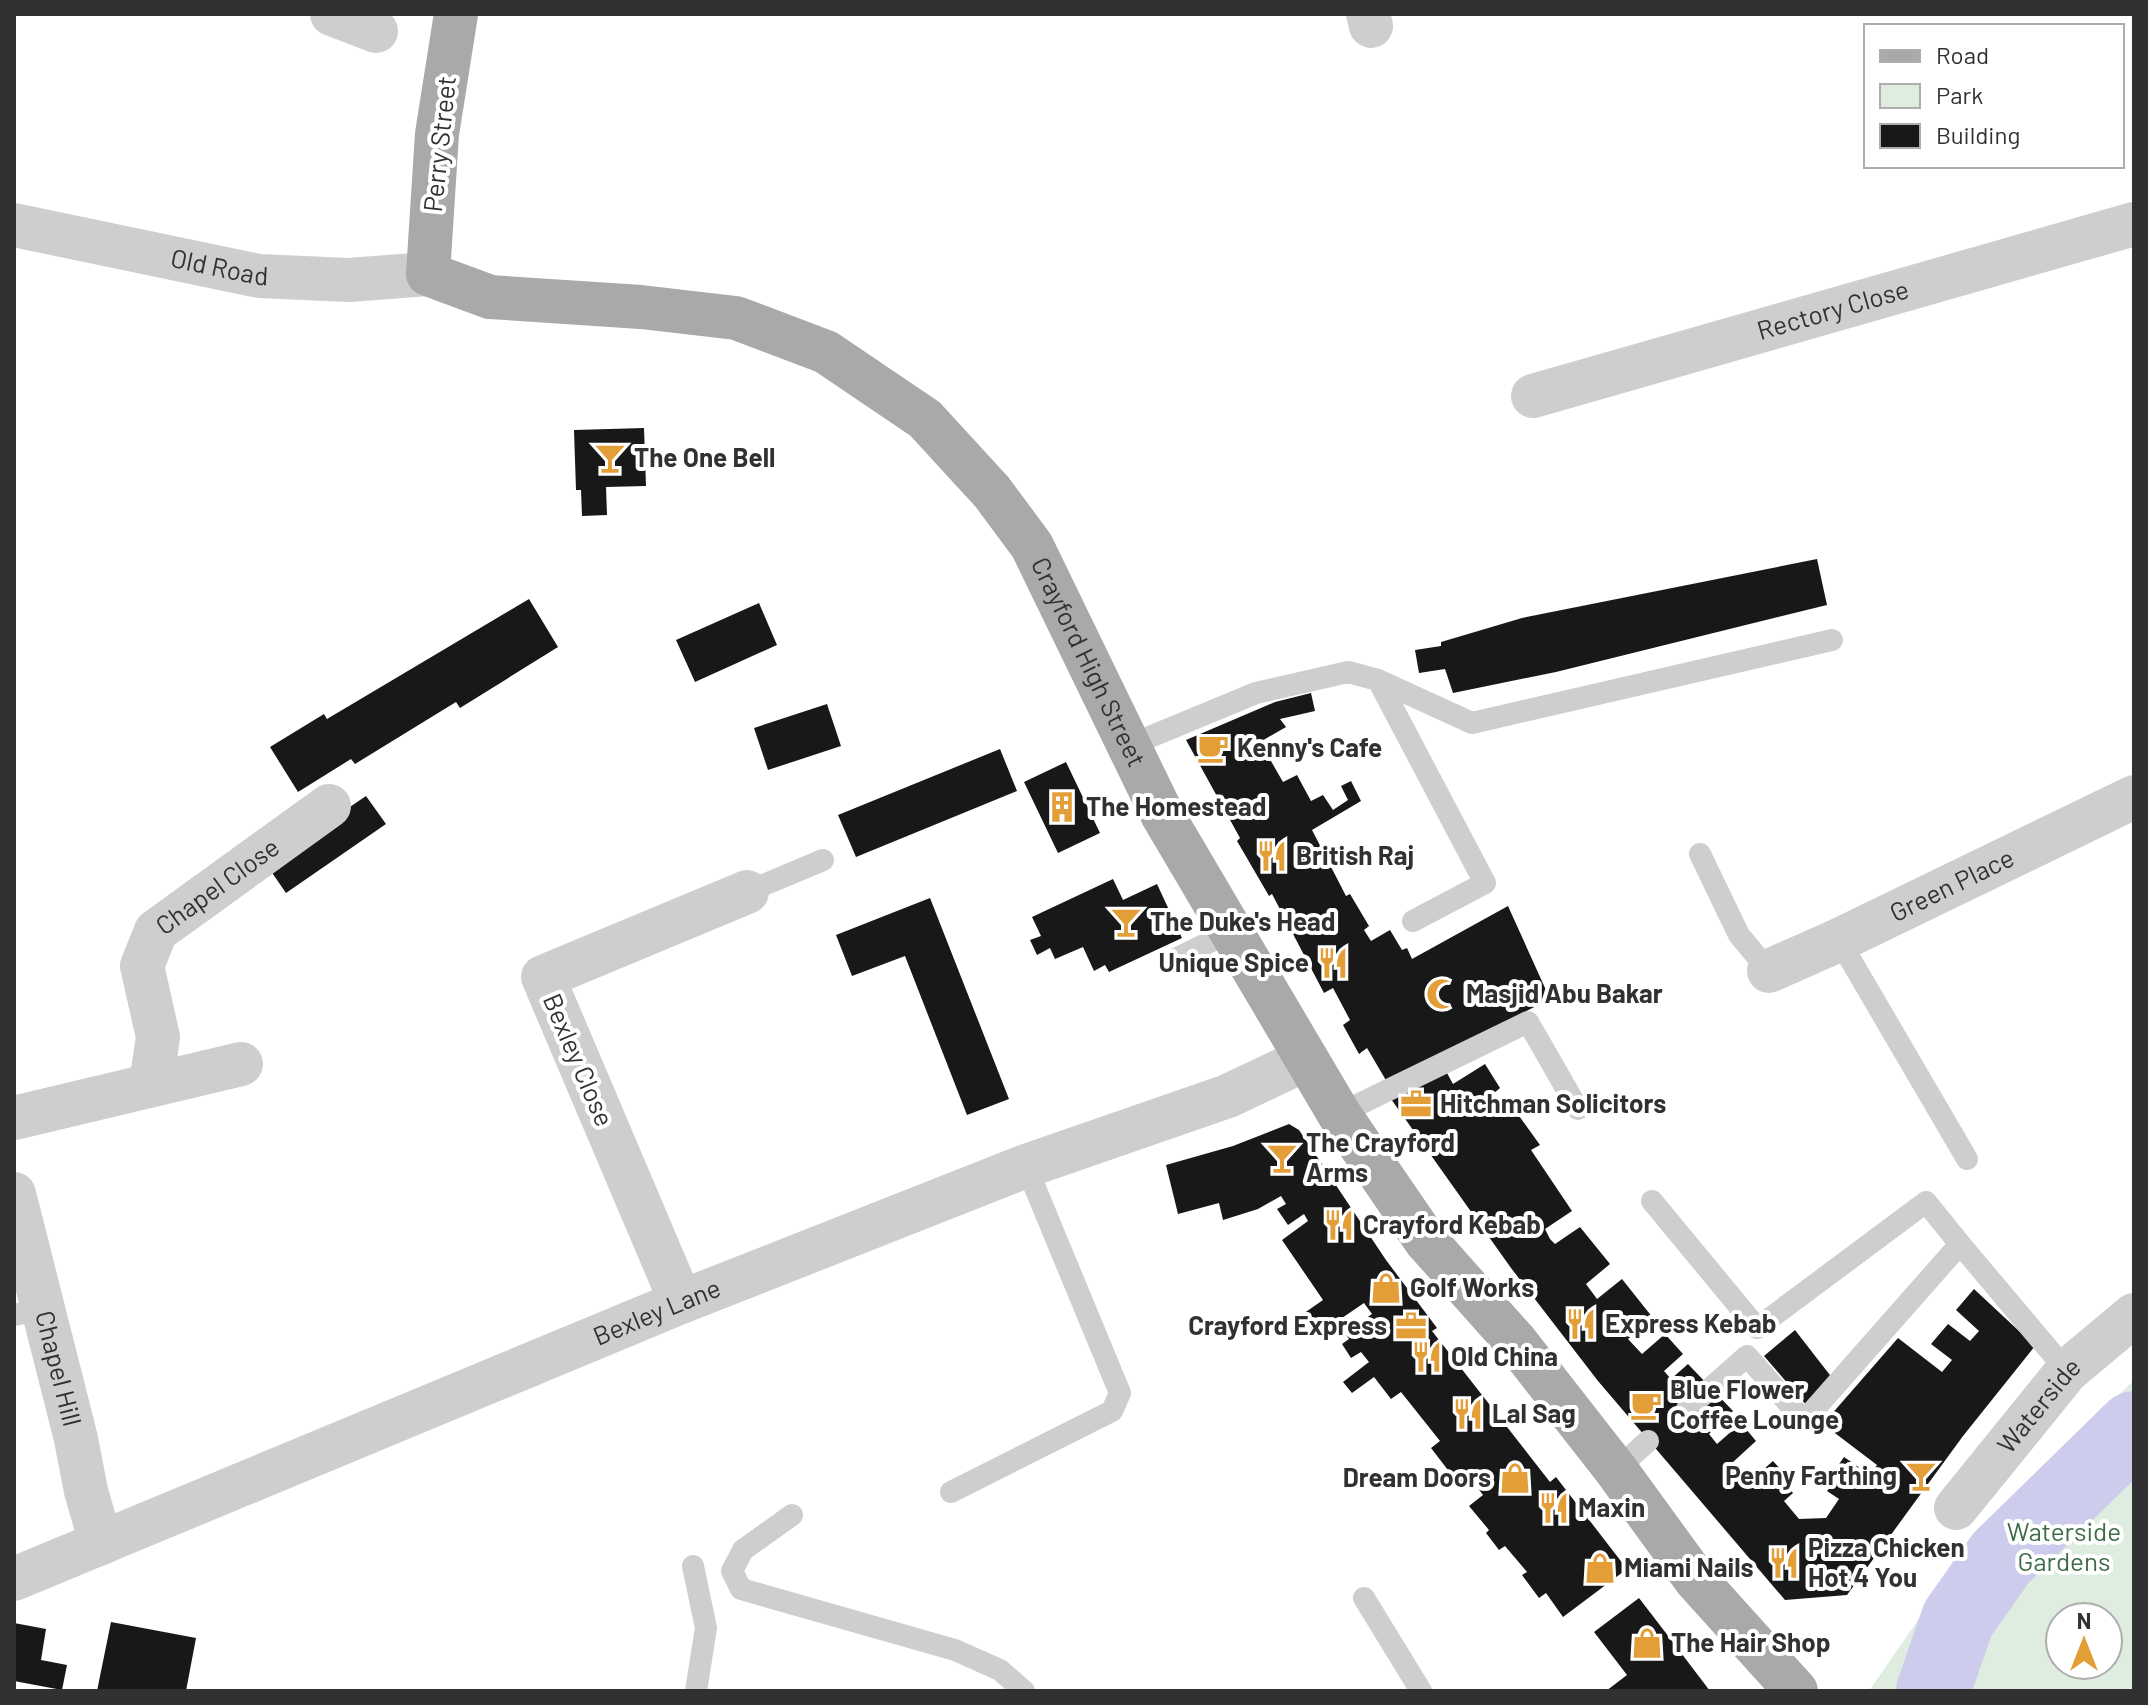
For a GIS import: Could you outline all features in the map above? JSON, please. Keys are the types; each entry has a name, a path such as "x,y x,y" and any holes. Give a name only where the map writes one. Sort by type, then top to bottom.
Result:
{"main road":[{"name":"Perry Street","path":"428,274 437,134 456,14"},
{"name":"Crayford High Street","path":"428,274 490,297 641,307 736,318 826,352 925,419 992,492 1032,546 1162,814 1339,1114 1426,1241 1516,1342 1616,1470 1696,1580 1784,1683"}],"street":[{"path":"332,14 376,31"},
{"name":"Rectory Close","path":"1533,396 2134,224"},
{"name":"Old Road","path":"14,225 259,276 349,280 428,274"},
{"name":"Green Place","path":"1769,971 2134,797"},
{"name":"Chapel Close","path":"151,1084 158,1037 142,966 156,931 329,806"},
{"name":"Bexley Close","path":"681,1302 543,977 747,892"},
{"name":"Bexley Lane","path":"14,1579 681,1302 1026,1166 1228,1096 1306,1059"},
{"path":"14,1118 241,1064"},
{"name":"Chapel Hill","path":"14,1194 28,1312 76,1439 86,1491 101,1543"},
{"name":"Waterside","path":"1956,1508 2067,1371 2134,1315"}],"lane":[{"path":"1128,746 1256,693 1348,672 1378,680 1472,723 1832,640"},
{"path":"1378,680 1485,883 1413,921"},
{"path":"1700,854 1739,935 1769,971"},
{"path":"747,892 823,860"},
{"path":"1167,963 1230,932"},
{"path":"1839,940 1967,1159"},
{"path":"1339,1114 1528,1022 1578,1109"},
{"path":"951,1492 1112,1411 1120,1393 1026,1166"},
{"path":"1652,1201 1757,1328 1926,1202 2067,1371"},
{"path":"1687,1409 1747,1356 1804,1421 1960,1244"},
{"path":"1616,1470 1648,1441"},
{"path":"792,1515 743,1550 732,1571 741,1589 955,1650 1000,1670 1024,1691"},
{"path":"693,1566 706,1628 696,1691"},
{"path":"1364,1598 1421,1691"}],"green space":[{"name":"Waterside Gardens","path":"2134,1380 2134,1691 1869,1691 1978,1533"}],"building":[{"name":"The One Bell","path":"644,428 646,486 606,487 607,515 582,516 581,490 576,490 574,430"},
{"path":"1817,559 1827,605 1556,672 1453,693 1445,669 1419,673 1415,650 1441,646 1441,642 1522,618"},
{"path":"529,599 558,647 460,708 456,702 355,764 351,759 298,792 270,747 324,714 327,719"},
{"path":"759,603 777,645 695,682 676,640"},
{"path":"1311,693 1315,711 1280,719 1286,727 1260,742 1283,782 1297,775 1311,801 1323,795 1333,810 1348,800 1341,786 1351,781 1361,801 1312,830 1346,896 1350,894 1369,926 1364,930 1371,941 1390,930 1402,950 1407,948 1412,959 1508,906 1550,999 1387,1082 1367,1048 1359,1054 1343,1025 1350,1020 1333,988 1324,993 1272,894 1269,896 1237,841 1240,838 1186,740 1275,702"},
{"path":"827,704 841,746 768,770 754,728"},
{"path":"1000,749 1017,791 856,857 838,815"},
{"name":"The Homestead","path":"1066,762 1100,833 1058,853 1024,782"},
{"path":"366,796 386,824 286,893 266,864"},
{"path":"1113,879 1123,900 1157,884 1182,938 1109,972 1105,965 1094,971 1083,947 1055,959 1050,948 1037,955 1030,940 1041,936 1032,917"},
{"path":"930,898 1009,1099 967,1115 905,956 852,976 836,935"},
{"path":"1485,1064 1500,1088 1493,1094 1506,1113 1514,1109 1540,1145 1531,1150 1572,1211 1545,1229 1550,1239 1555,1244 1580,1227 1610,1264 1586,1284 1597,1299 1622,1279 1653,1318 1628,1339 1642,1354 1665,1334 1683,1354 1664,1371 1671,1379 1688,1364 1733,1411 1709,1434 1717,1444 1741,1423 1756,1441 1732,1463 1749,1482 1773,1461 1791,1481 1786,1484 1793,1493 1784,1501 1799,1519 1826,1518 1839,1499 1827,1491 1834,1483 1828,1480 1844,1457 1870,1475 1877,1465 1823,1424 1898,1338 1942,1372 1952,1360 1931,1344 1948,1324 1970,1341 1979,1331 1956,1310 1974,1289 2035,1346 1963,1436 1847,1595 1785,1600 1598,1381 1511,1268 1391,1099 1447,1073 1453,1084"},
{"path":"1289,1124 1299,1130 1386,1260 1437,1328 1432,1331 1550,1482 1556,1477 1627,1569 1563,1617 1546,1593 1539,1598 1522,1575 1527,1572 1505,1546 1499,1550 1486,1533 1489,1530 1469,1506 1483,1495 1471,1479 1461,1487 1431,1448 1440,1441 1401,1392 1391,1399 1374,1377 1352,1393 1343,1382 1369,1362 1361,1352 1351,1358 1342,1344 1349,1339 1345,1333 1372,1314 1364,1303 1314,1337 1300,1316 1323,1300 1282,1240 1308,1221 1304,1214 1288,1225 1277,1209 1286,1204 1281,1196 1258,1209 1223,1220 1219,1203 1178,1214 1166,1165 1233,1146"},
{"path":"1795,1330 1833,1379 1808,1407 1764,1356"},
{"path":"1639,1598 1710,1691 1606,1691 1627,1675 1594,1632"},
{"path":"111,1622 196,1638 186,1691 97,1691"},
{"path":"14,1623 46,1629 41,1660 67,1665 62,1690 14,1681"}],"waterway":[{"path":"1933,1691 1958,1619 2001,1558 2134,1428"}],"place":[{"name":"The One Bell","path":"610,458"},
{"name":"Kenny's Cafe","path":"1213,748"},
{"name":"The Homestead","path":"1062,807"},
{"name":"British Raj","path":"1272,856"},
{"name":"The Duke's Head","path":"1126,922"},
{"name":"Unique Spice","path":"1333,963"},
{"name":"Masjid Abu Bakar","path":"1442,994"},
{"name":"Hitchman Solicitors","path":"1416,1104"},
{"name":"The Crayford Arms","path":"1282,1158"},
{"name":"Crayford Kebab","path":"1339,1225"},
{"name":"Golf Works","path":"1386,1288"},
{"name":"Express Kebab","path":"1581,1324"},
{"name":"Crayford Express","path":"1411,1326"},
{"name":"Old China","path":"1427,1357"},
{"name":"Blue Flower Coffee Lounge","path":"1646,1405"},
{"name":"Lal Sag","path":"1468,1414"},
{"name":"Penny Farthing","path":"1921,1476"},
{"name":"Dream Doors","path":"1515,1478"},
{"name":"Maxin","path":"1554,1508"},
{"name":"Pizza Chicken Hot 4 You","path":"1784,1563"},
{"name":"Miami Nails","path":"1600,1568"},
{"name":"The Hair Shop","path":"1647,1643"}]}
